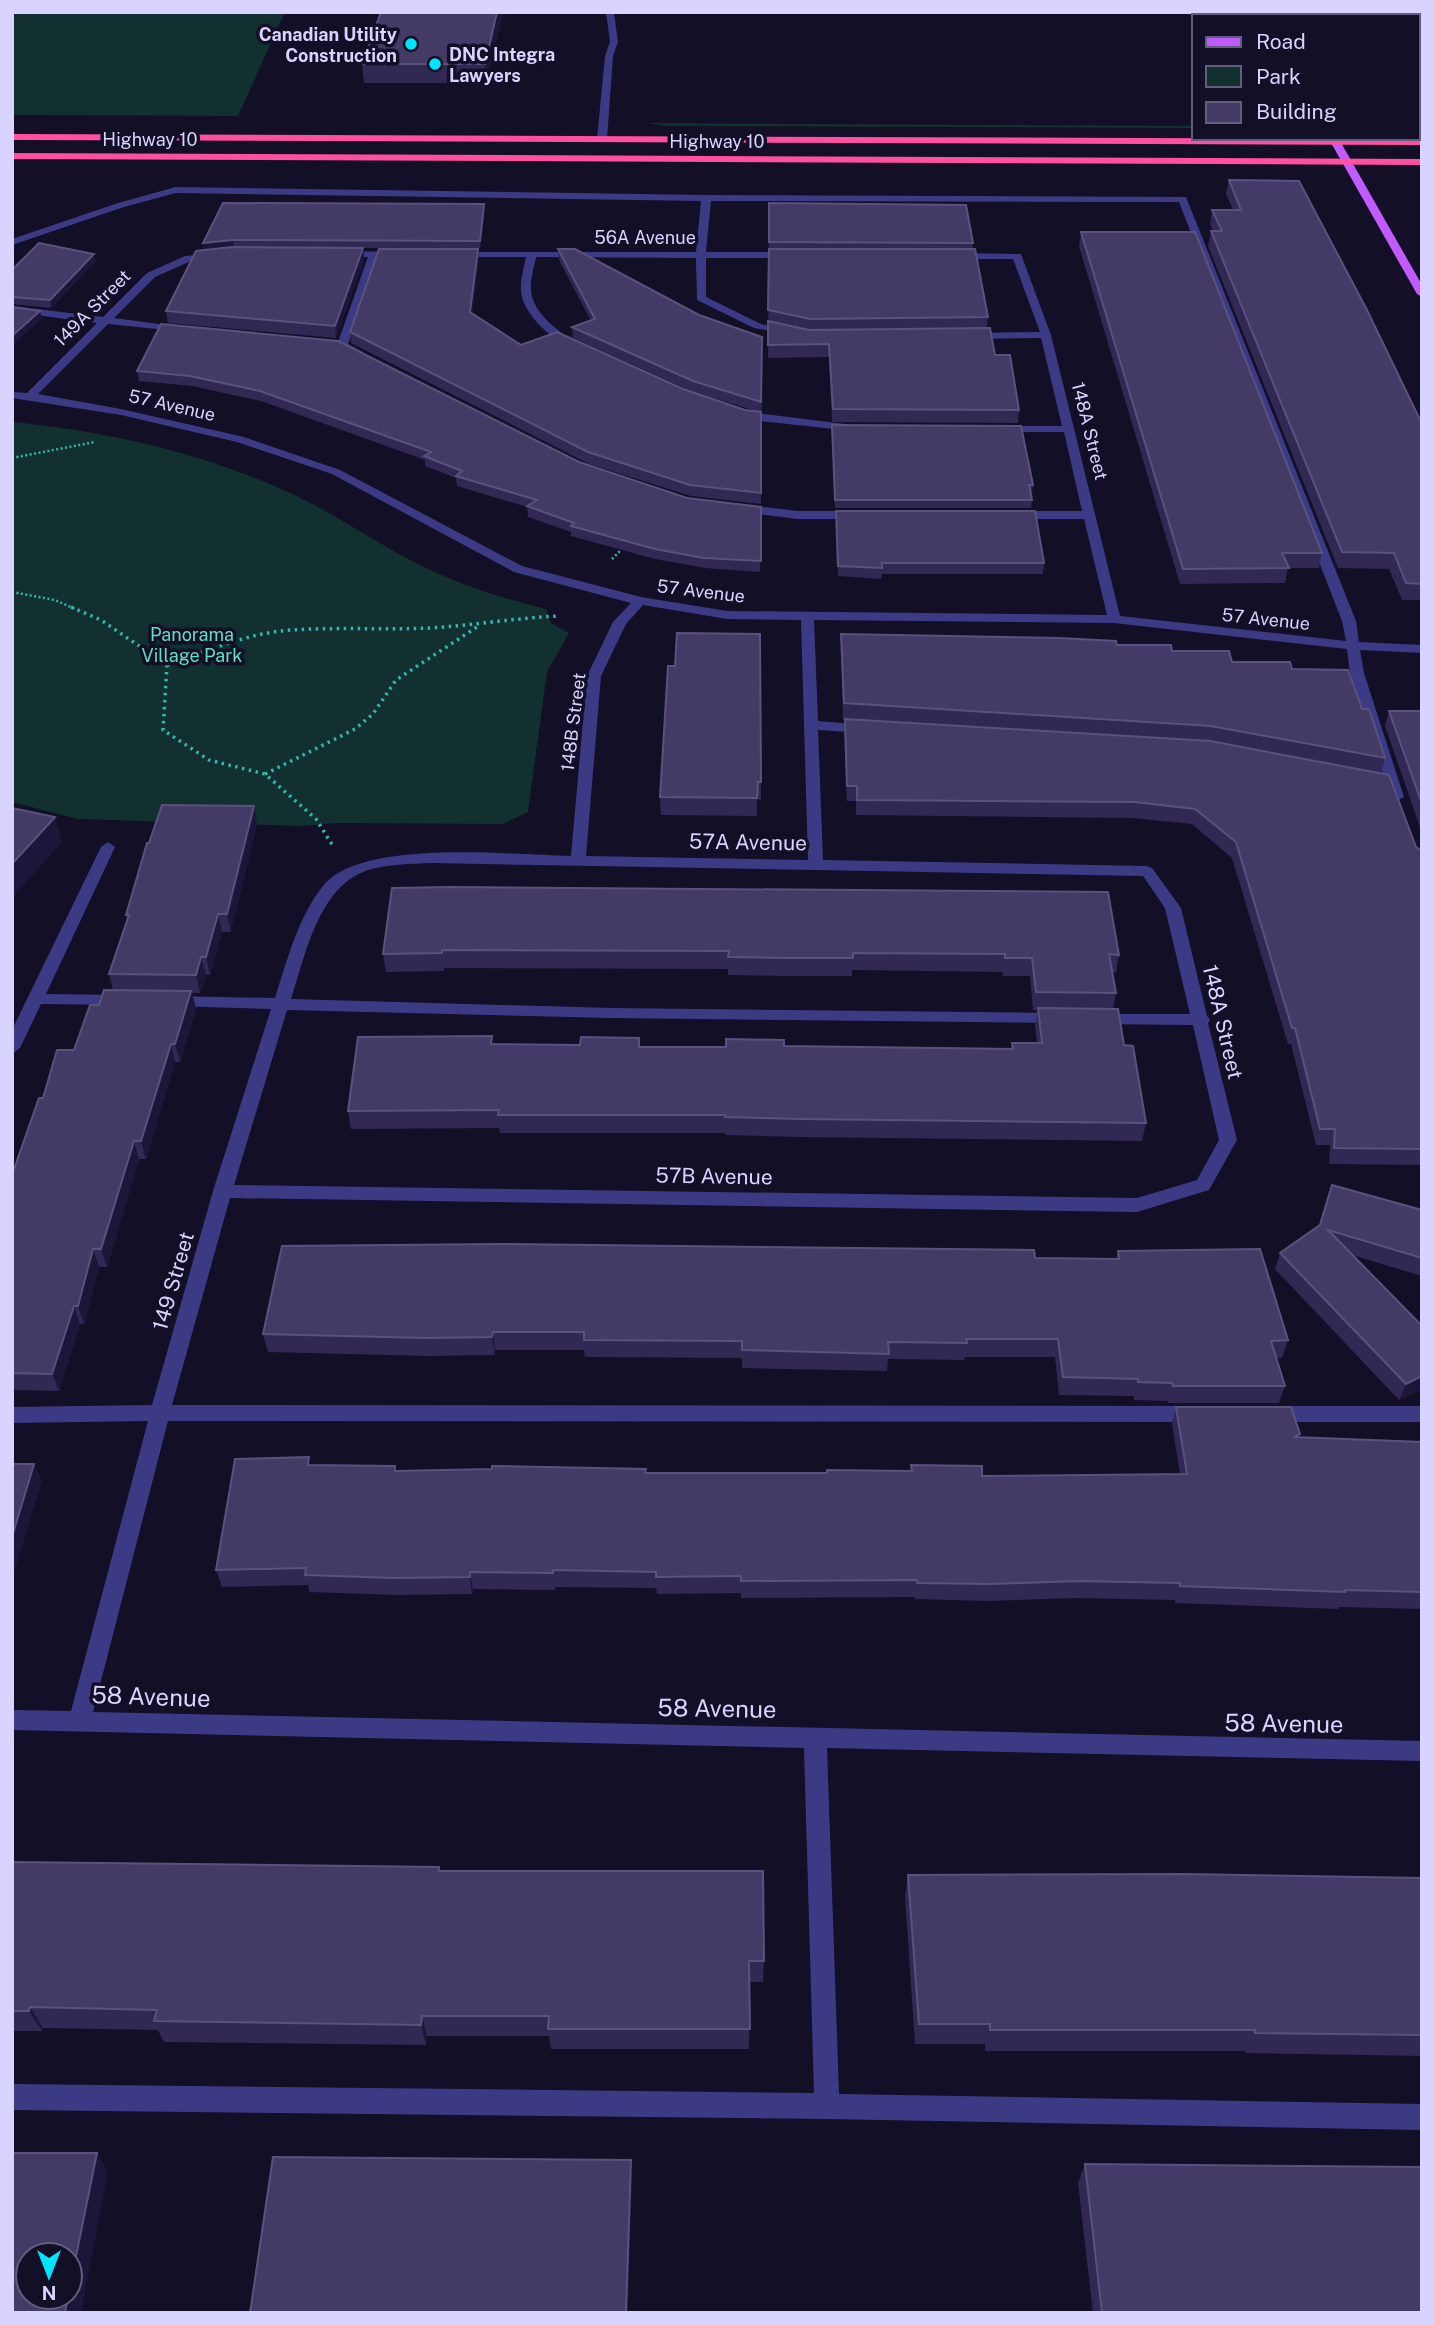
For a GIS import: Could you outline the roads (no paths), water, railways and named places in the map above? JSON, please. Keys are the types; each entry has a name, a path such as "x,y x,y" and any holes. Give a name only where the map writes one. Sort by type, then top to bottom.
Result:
{"highway":[{"name":"Highway 10","path":"12,137 1192,140"},
{"name":"Highway 10","path":"1334,140 1422,142"},
{"name":"Highway 10","path":"12,156 1422,162"}],"main road":[{"path":"1334,140 1422,294"}],"street":[{"path":"602,139 609,56 614,42 610,12"},
{"path":"12,242 121,205 176,190 706,198 1183,199 1349,621 1357,673 1386,784 1402,811"},
{"path":"706,198 701,255 701,298 758,326 796,334"},
{"name":"149A Street","path":"30,396 151,275 189,258 234,253"},
{"path":"323,254 414,254"},
{"path":"366,357 336,344 374,254"},
{"name":"56A Avenue","path":"440,254 797,255"},
{"path":"531,254 526,295 539,317 565,341 590,352"},
{"name":"148A Street","path":"935,256 1017,256 1046,335 1114,619"},
{"path":"12,309 190,331"},
{"path":"956,336 1046,335"},
{"name":"57 Avenue","path":"12,395 121,412 240,439 336,472 518,569 639,601 727,615 1114,619 1354,646 1422,649"},
{"path":"725,409 750,417 832,428 870,428"},
{"path":"984,429 1070,429"},
{"path":"729,507 798,515 866,515"},
{"path":"1002,515 1090,515"},
{"name":"148B Street","path":"578,859 594,676 620,622 639,601"},
{"path":"807,616 816,864"},
{"path":"811,725 879,729"},
{"path":"12,1048 108,847"},
{"name":"57A Avenue","path":"349,872 397,860 432,858 1147,871"},
{"name":"148A Street","path":"1147,871 1174,908 1228,1140 1203,1185"},
{"name":"149 Street","path":"80,1720 158,1413 222,1191 281,1002 305,936 330,888 349,872"},
{"path":"36,999 281,1002 611,1013 1202,1020"},
{"name":"57B Avenue","path":"222,1191 1137,1205 1203,1185"},
{"path":"12,1415 1212,1414"},
{"path":"1254,1414 1422,1414"},
{"name":"58 Avenue","path":"12,1720 1422,1751"},
{"path":"815,1736 827,2106"},
{"path":"12,2097 827,2106 1422,2117"}],"place":[{"name":"Canadian Utility Construction","path":"411,44"},
{"name":"DNC Integra Lawyers","path":"435,64"}],"park label":[{"name":"Panorama Village Park","path":"192,644"}]}
